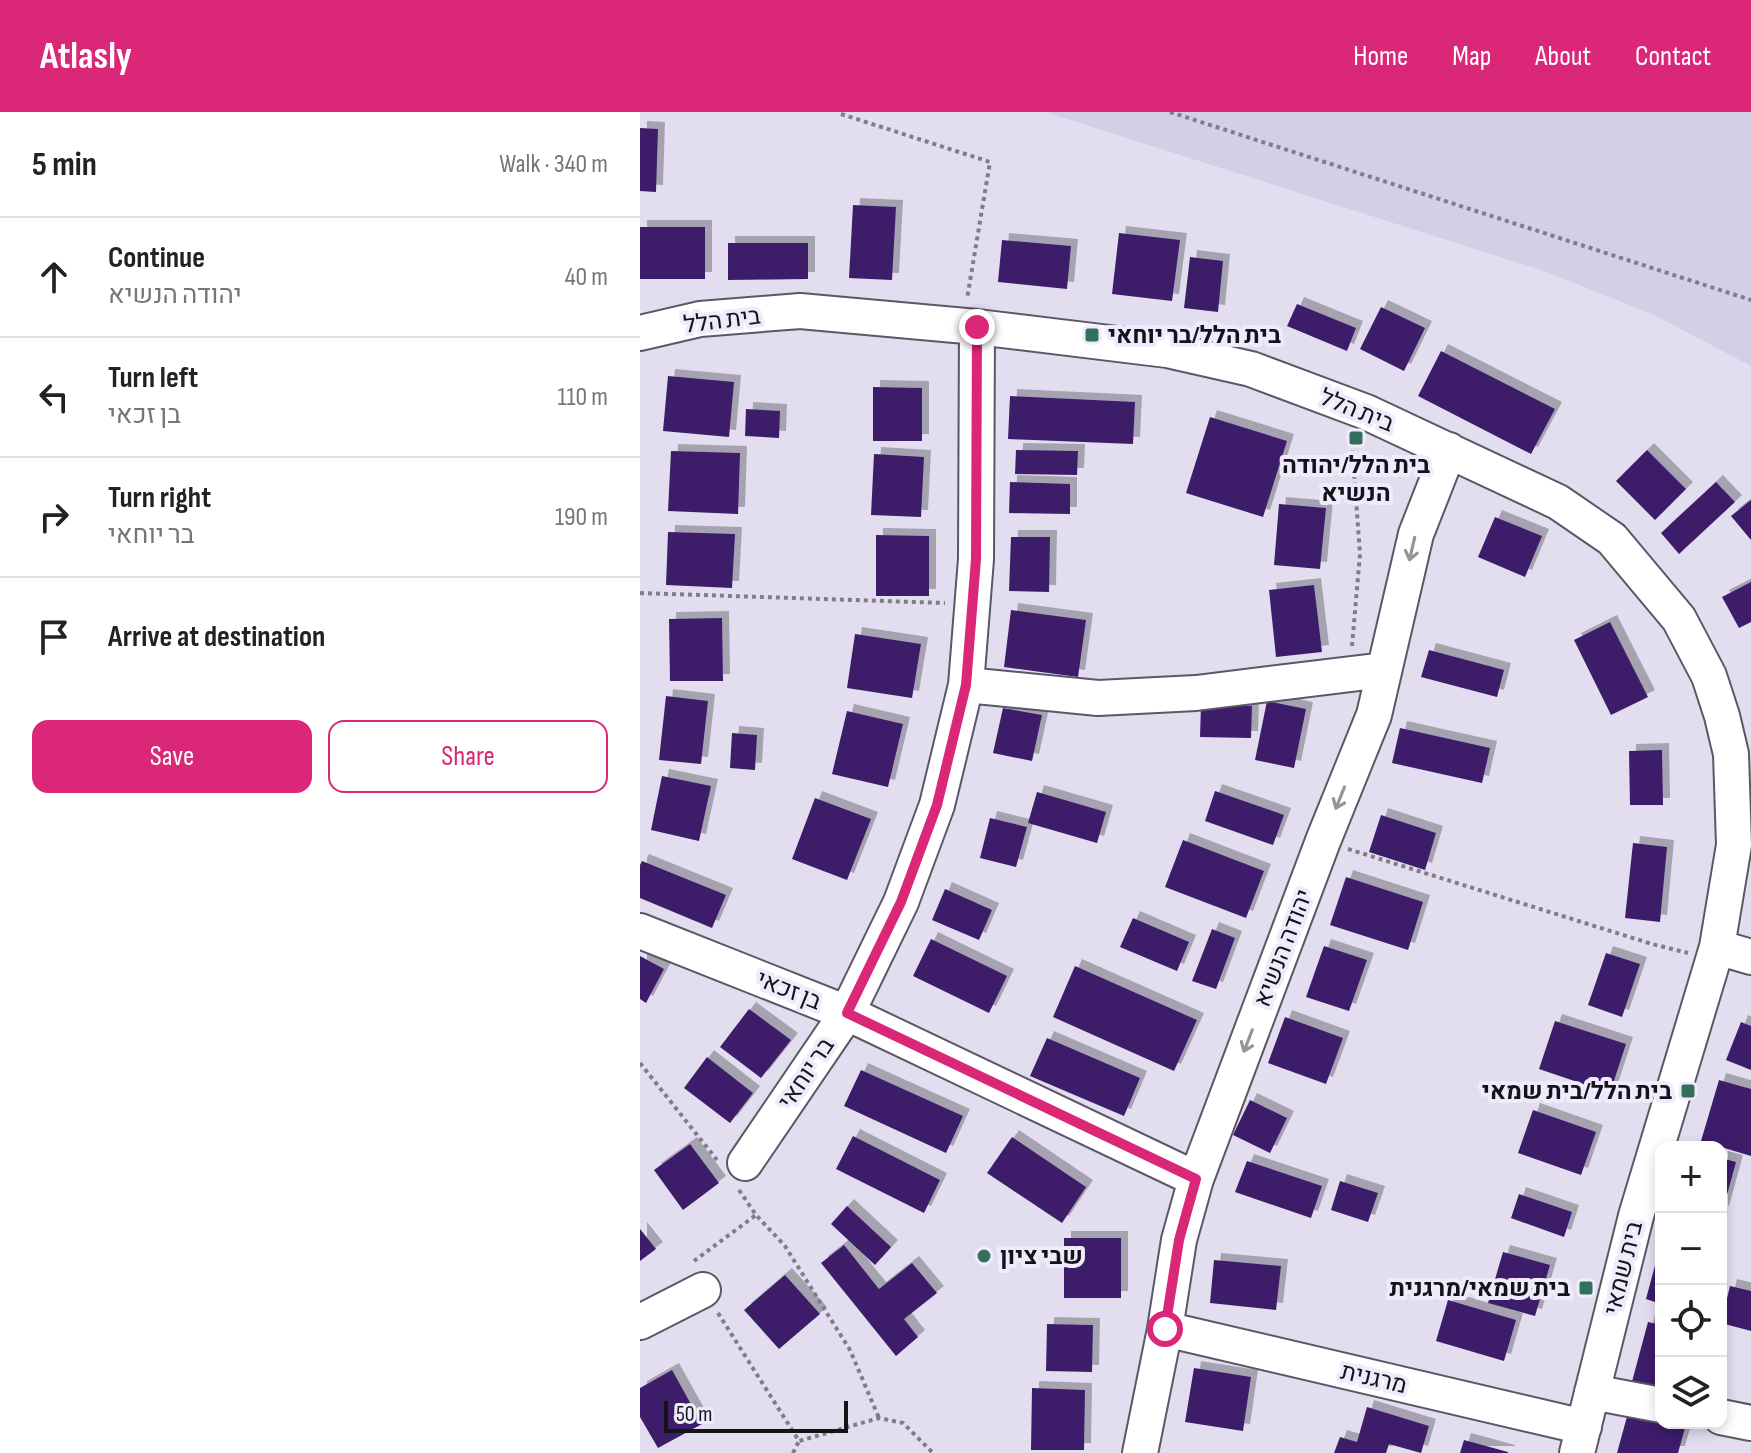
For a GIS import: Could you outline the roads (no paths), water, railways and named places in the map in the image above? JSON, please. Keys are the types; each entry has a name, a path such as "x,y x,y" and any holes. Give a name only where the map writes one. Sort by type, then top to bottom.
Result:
{"street":[{"name":"בית הלל","path":"640,333 700,319 800,311 970,326 1167,350 1251,369 1366,412 1558,502 1612,539 1679,619 1709,676 1731,754 1734,845 1717,947"},
{"name":"בר יוחאי","path":"733,1170 847,1013 901,902 937,805 966,685 976,559 970,326"},
{"name":"יהודה הנשיא","path":"1140,1453 1179,1240 1196,1179 1323,841 1374,715 1416,534 1449,450"},
{"path":"966,685 1098,698 1196,693 1384,670"},
{"name":"בן זכאי","path":"640,931 847,1013 1196,1179"},
{"path":"1717,947 1751,957"},
{"name":"בית שמאי","path":"1580,1440 1636,1216 1717,947"},
{"path":"640,1322 703,1290"},
{"name":"מרגנית","path":"1165,1329 1580,1440"},
{"path":"1592,1392 1655,1404"},
{"path":"1727,1418 1751,1423"}],"place":[{"name":"בית הלל/בר יוחאי","path":"1092,335"},
{"name":"בית הלל/יהודה הנשיא","path":"1356,438"},
{"name":"בית הלל/בית שמאי","path":"1688,1091"},
{"name":"שבי ציון","path":"984,1256"},
{"name":"בית שמאי/מרגנית","path":"1586,1288"}]}
